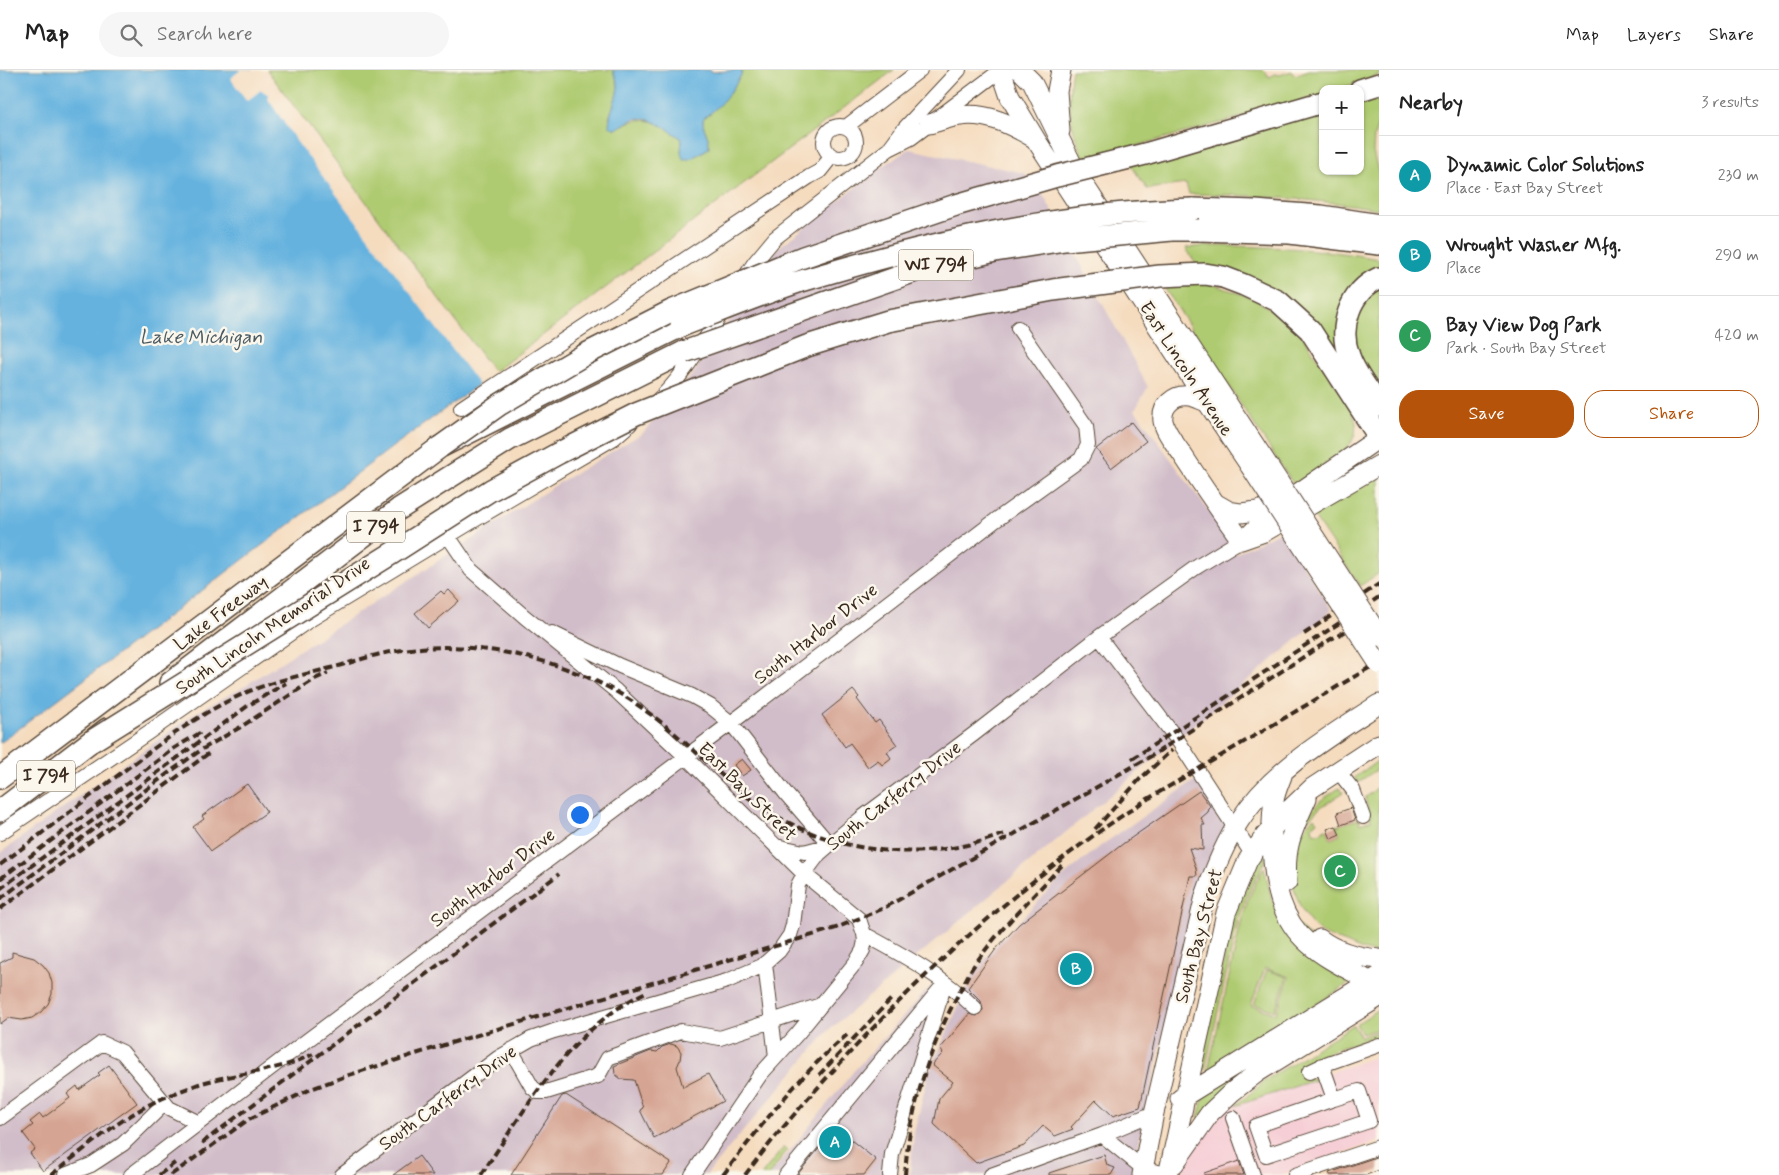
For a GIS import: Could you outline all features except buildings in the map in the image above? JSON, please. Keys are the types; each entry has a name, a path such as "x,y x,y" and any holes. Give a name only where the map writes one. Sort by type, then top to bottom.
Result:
{"highway":[{"path":"1364,89 1379,84"},
{"path":"440,447 499,405 584,355 680,308 803,256 956,205 1057,176 1145,154 1319,103"},
{"name":"WI 794","path":"681,326 797,283 916,249 1061,220 1160,210 1193,209 1321,216 1379,224"},
{"name":"WI 794","path":"684,352 928,267 995,251 1064,240 1172,230 1200,230 1290,233 1379,244"},
{"path":"92,740 392,554 491,490 559,452 636,414 807,346 888,321 1053,290 1160,276 1205,274 1223,277 1278,301 1310,330 1379,437"},
{"path":"1379,278 1372,281 1356,296 1346,315 1345,338 1349,356 1379,406"},
{"name":"I 794","path":"440,447 681,326"},
{"name":"I 794","path":"0,811 399,509 510,439 684,352"},
{"name":"Lake Freeway","path":"0,778 440,447"}],"main road":[{"name":"East Lincoln Avenue","path":"1001,70 1010,97 1036,140 1207,402 1256,461 1379,636"},
{"name":"East Lincoln Avenue","path":"1020,70 1032,82 1077,174 1256,461 1379,664"},
{"path":"1061,70 1058,91 1061,142"},
{"path":"929,124 960,116 982,116 1012,125 1036,140"},
{"path":"1207,402 1188,396 1176,397 1167,404 1163,412 1163,422 1214,502 1242,540"},
{"name":"South Carferry Drive","path":"1285,502 1379,437"},
{"name":"South Carferry Drive","path":"1242,540 1264,532 1379,465"},
{"path":"1214,502 1229,511 1241,513 1257,511 1285,502"},
{"name":"South Bay Street","path":"1143,1172 1154,1113 1205,896 1216,864 1240,819 1262,793 1320,743 1379,704"},
{"name":"South Bay Street","path":"1168,1174 1226,913 1237,884 1252,854 1272,829 1312,788 1379,744"},
{"path":"1283,773 1274,801 1272,829 1275,886 1282,909 1307,943 1321,955 1377,984"},
{"path":"1312,788 1292,830 1287,847 1287,883 1292,899 1300,916 1312,932 1328,945 1361,958 1379,959"},
{"path":"1154,1113 1377,984"},
{"path":"1168,1174 1210,1113 1232,1092 1377,984"}],"street":[{"path":"847,126 920,70"},
{"name":"South Lincoln Memorial Drive","path":"888,149 903,130 959,70"},
{"name":"South Lincoln Memorial Drive","path":"0,833 308,621 614,438 666,393 684,370 755,262 775,238 888,149 911,138 1001,70"},
{"path":"841,125 847,126 854,133 855,148 848,156 843,158 832,156 825,148 824,137 831,128 841,125"},
{"path":"461,408 820,171 832,156"},
{"path":"848,156 859,172"},
{"name":"South Harbor Drive","path":"132,1175 198,1123 731,724 996,520 1081,459 1088,445 1086,426 1018,328"},
{"name":"South Carferry Drive","path":"342,1175 498,1058 531,1039 727,981 753,971 766,963 790,935 795,916 798,885 819,854 863,817 1099,637 1195,568 1242,540 1260,522 1285,502"},
{"name":"East Bay Street","path":"448,536 471,570 530,622 616,691 686,757 804,874 859,919 864,934"},
{"path":"530,622 620,666 692,696 710,706 731,724 787,795 830,845 804,852 775,845"},
{"path":"1099,637 1179,742 1252,854"},
{"path":"1338,771 1353,790 1363,817"},
{"path":"864,934 912,960 959,993 975,1008"},
{"path":"692,1175 747,1094 856,962 863,950 864,934"},
{"path":"766,963 776,1058"},
{"path":"786,1175 945,983"},
{"path":"890,1175 892,1154 945,983"},
{"path":"512,1050 532,1087 538,1092 546,1092 598,1076 608,1058 681,1031 720,1038 822,1005"},
{"path":"0,1118 102,1043 122,1052 169,1108 198,1123"},
{"path":"1310,1072 1322,1065 1379,1045"},
{"path":"1322,1065 1334,1099"},
{"path":"1359,1091 1369,1121 1266,1155 1256,1126 1334,1099 1359,1091"},
{"path":"65,1175 91,1165 123,1144 165,1103"},
{"path":"991,1175 1102,1135 1154,1113"},
{"path":"1233,1118 1253,1175"},
{"path":"1102,1135 1143,1172 1168,1174"},
{"path":"1295,1175 1379,1147"}],"shaded area":[{"path":"909,149 1024,173 1041,191 1148,387 1135,410 1223,531 1235,554 1281,531 1332,610 829,1030 706,1175 0,1175 0,853 197,712 238,690 559,483 643,433 692,375 777,249 879,169"},
{"path":"1197,779 1227,826 1214,848 1197,887 1131,1175 910,1175 914,1133 929,1072 971,978 996,945 1061,878 1102,845"},
{"path":"938,978 902,1130 898,1175 770,1175 854,1071"},
{"path":"1378,1056 1379,1141 1280,1175 1181,1175 1200,1139 1224,1110 1321,1078 1320,1076"}],"green space":[{"path":"267,70 613,70 618,86 609,118 624,125 632,121 647,120 661,125 682,139 681,153 690,159 709,148 703,119 729,93 742,73 740,70 894,70 494,372"},
{"path":"1072,70 1264,70 1269,77 1292,71 1295,75 1309,70 1379,70 1379,75 1350,85 1319,85 1319,96 1084,160 1071,116 1070,82"},
{"path":"1379,94 1379,121 1374,136 1373,152 1379,175 1379,209 1284,198 1189,194 1186,184 1147,189 1131,165 1319,112 1319,175 1364,175 1364,99"},
{"path":"1204,246 1292,248 1357,255 1379,259 1379,272 1368,278 1341,353 1335,353 1319,329 1197,266 1186,248"},
{"path":"1160,281 1203,281 1253,298 1278,314 1301,334 1352,409 1356,423 1355,434 1351,443 1343,452 1294,485"},
{"path":"1379,287 1379,396 1359,364 1353,322 1367,296"},
{"path":"1379,474 1379,573 1360,586 1311,512"},
{"path":"1379,760 1379,768 1357,783 1355,777"},
{"path":"1379,786 1379,953 1362,950 1322,933 1314,927 1298,901 1292,871 1293,856 1297,844 1303,831 1314,817 1317,822 1312,826 1313,832 1318,833 1323,831 1323,829 1327,829 1331,839 1340,835 1336,826 1359,819 1360,824 1371,820 1365,798"},
{"path":"1339,788 1344,792 1321,807 1306,821 1305,819 1320,801"},
{"path":"1265,853 1266,859 1247,896 1238,920 1205,1070 1201,1069 1233,918 1252,874"},
{"path":"1264,867 1272,900 1354,980 1207,1075 1242,918 1249,897","holes":["1265,968 1289,977 1276,1014 1251,1005"]},
{"path":"1267,970 1287,977 1275,1011 1254,1004"},
{"path":"1379,1009 1379,1029 1362,1034 1356,1024"},
{"path":"1353,1025 1361,1037 1379,1031 1379,1035 1331,1051 1305,1067 1308,1079 1320,1076 1321,1078 1235,1106 1269,1078"},
{"path":"1246,1068 1247,1070 1198,1118 1204,1095"},
{"path":"784,1147 787,1150 769,1175 761,1175"}],"water":[{"name":"Lake Michigan","path":"0,70 253,70 485,380 395,445 0,743"},
{"path":"613,70 710,70 712,72 740,70 742,73 725,98 703,119 709,148 690,159 683,159 681,153 682,139 653,121 640,118 634,119 616,129 609,126 618,86"}],"pier":[{"path":"241,70 256,70 487,379 479,385 297,142 268,99 269,95 261,90 247,101 230,78"}],"railway":[{"path":"1304,634 1379,584"},
{"path":"1132,759 1379,597"},
{"path":"171,1175 249,1119 311,1089 444,1045 836,928 884,908 1153,755 1331,639 1379,614"},
{"path":"0,865 166,740 196,719 228,701 277,682 376,655 419,648 448,647 477,649 535,659 590,678 632,701 664,725 739,790 768,811 799,828 832,840 866,848 900,851 935,850 970,844 1004,834"},
{"path":"745,1175 799,1109 889,1012 958,945 1030,884 1068,854 1146,800 1379,662"},
{"path":"0,899 201,750 315,679 328,673"},
{"path":"0,889 249,705 286,683"},
{"path":"0,879 173,749 203,731"},
{"path":"1095,829 1140,779 1172,750"},
{"path":"0,909 209,753"},
{"path":"905,1175 911,1127 922,1080 949,1013 971,970 985,950 1063,864"},
{"path":"202,1143 559,874"},
{"path":"481,1175 533,1097 573,1048 595,1026 620,1007 648,991"},
{"path":"819,1075 893,997"},
{"path":"723,1175 797,1084 829,1050 847,1035"},
{"path":"51,1175 119,1123 157,1101 199,1084 271,1069 313,1054"},
{"path":"159,1175 176,1162"}],"place":[{"name":"Bay View Dog Park","path":"1340,871"},
{"name":"Wrought Washer Mfg.","path":"1076,969"},
{"name":"Dynamic Color Solutions","path":"835,1142"}]}
